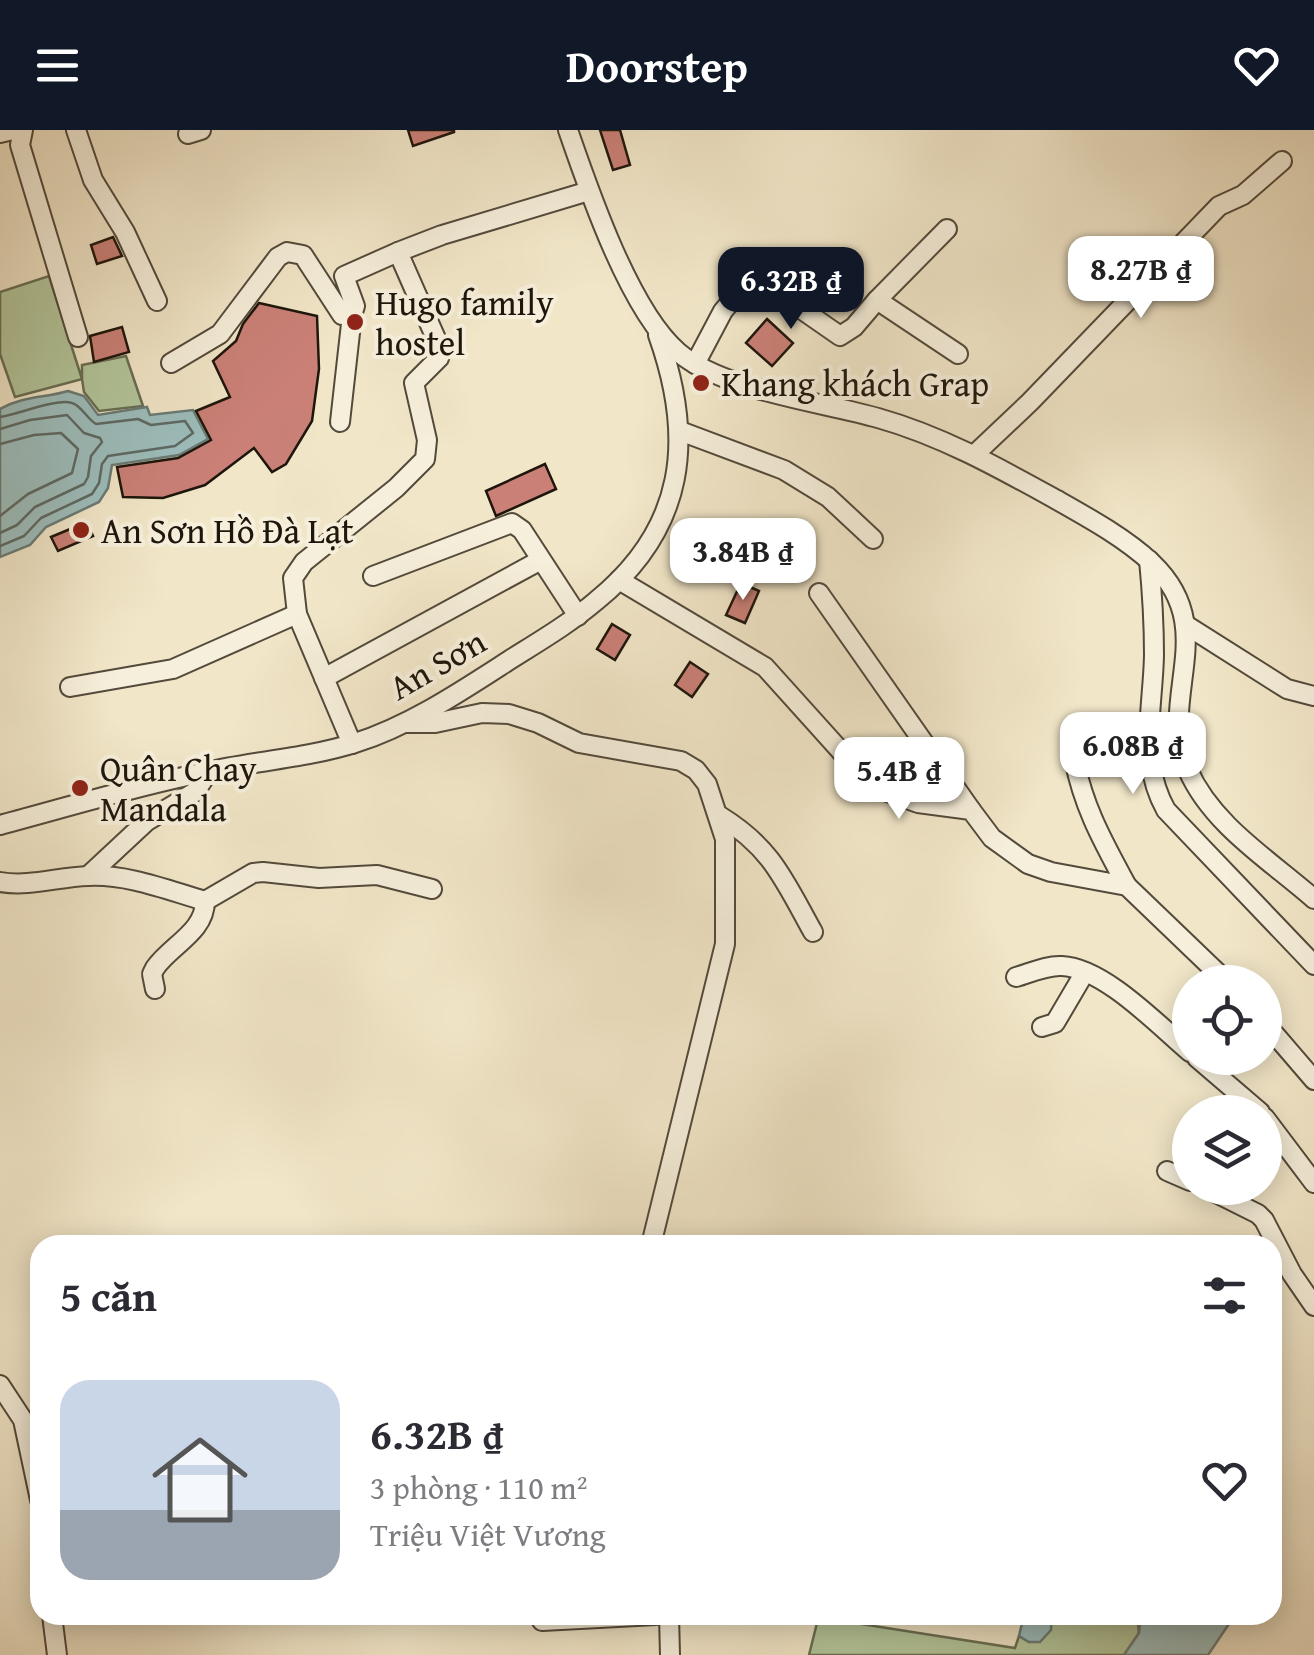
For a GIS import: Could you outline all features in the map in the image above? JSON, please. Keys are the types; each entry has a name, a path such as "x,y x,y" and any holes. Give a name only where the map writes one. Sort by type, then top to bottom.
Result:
{"street":[{"path":"0,133 12,130"},
{"path":"23,130 20,144 78,337"},
{"path":"76,130 93,180 125,232 157,300"},
{"path":"568,130 589,192 623,268 654,325 680,354 731,380 885,420 974,455 1087,517 1148,560 1173,585 1186,625 1179,729 1194,784 1226,823 1314,899"},
{"path":"974,455 1219,206 1243,195 1282,161"},
{"path":"340,422 355,306 344,276 442,235 589,192"},
{"path":"695,364 723,311 756,272 765,274 792,302 840,336 854,327 947,229"},
{"path":"171,363 220,334 278,256 287,252 304,255 342,314 352,315"},
{"path":"352,744 297,614 292,578 304,562 426,459 427,440 414,384 439,358 440,350 398,252"},
{"path":"876,300 958,354"},
{"name":"An Sơn","path":"0,826 209,771 352,744 406,722 578,616 619,580 646,548 675,486 680,431 673,384 654,325"},
{"path":"680,431 784,470 828,497 873,539"},
{"path":"373,576 512,523 522,530 578,616"},
{"path":"1148,560 1154,658 1148,750 1153,784 1166,810 1314,965"},
{"path":"324,678 540,561"},
{"path":"619,580 764,667 856,768 885,791 918,803 971,810"},
{"path":"819,593 992,838 1028,864 1127,886"},
{"path":"70,687 173,669 297,614"},
{"path":"1186,625 1314,706"},
{"path":"1287,688 1314,696"},
{"path":"406,722 435,723 482,713 509,714 579,743 662,756 696,770 706,784 720,816 726,859 725,944 653,1235"},
{"path":"1073,752 1092,824 1127,886 1210,965"},
{"path":"88,876 147,821 195,792 209,771"},
{"path":"720,816 746,832 767,852 812,932"},
{"path":"0,882 41,883 88,876 135,880 205,901 253,873 263,872 319,878 377,874 432,889"},
{"path":"155,989 155,968 194,930 205,911 205,901"},
{"path":"1016,977 1054,966 1085,972 1116,991 1172,1037"},
{"path":"1042,1027 1049,1028 1055,1023 1085,972"},
{"path":"1282,1042 1314,1080"},
{"path":"1216,1075 1240,1095"},
{"path":"1282,1141 1314,1183"},
{"path":"1167,1171 1172,1173"},
{"path":"1240,1205 1258,1214 1272,1235"},
{"path":"1282,1255 1314,1306"},
{"path":"0,1385 23,1420 30,1453"},
{"path":"53,1625 57,1655"},
{"path":"669,1625 670,1655"}],"green space":[{"path":"49,276 82,379 15,397 0,354 0,292"},
{"path":"126,356 143,406 99,411 84,392 82,365"},
{"path":"816,1625 867,1625 1015,1648 1019,1636 1029,1642 1045,1625 1138,1625 1139,1633 1124,1655 809,1655"}],"water":[{"path":"68,391 84,396 98,415 147,407 150,415 193,410 208,439 179,455 112,465 108,488 99,502 46,527 30,545 0,557 0,409 25,399"},
{"path":"1022,1625 1051,1625 1040,1642 1029,1642 1019,1636"},
{"path":"1140,1625 1228,1625 1208,1655 1124,1655"}],"building":[{"path":"408,130 454,130 454,132 413,146"},
{"path":"600,130 620,130 630,165 613,170"},
{"path":"113,237 122,256 97,264 91,245"},
{"path":"259,303 317,316 319,369 312,421 286,464 272,472 254,448 205,485 163,498 123,497 117,467 178,458 211,440 196,411 230,397 213,361 236,341"},
{"path":"767,319 793,343 772,366 746,343"},
{"path":"122,327 129,352 94,362 90,336"},
{"path":"545,464 556,489 496,516 486,491"},
{"path":"87,522 93,536 58,551 51,537"},
{"path":"741,583 759,591 745,623 726,615"},
{"path":"612,624 630,635 615,660 597,649"},
{"path":"690,662 708,674 692,697 675,685"}],"place":[{"name":"Hugo family hostel","path":"355,322"},
{"name":"Khang khách Grap","path":"701,383"},
{"name":"An Sơn Hồ Đà Lạt","path":"81,530"},
{"name":"Quân Chay Mandala","path":"80,788"}]}
